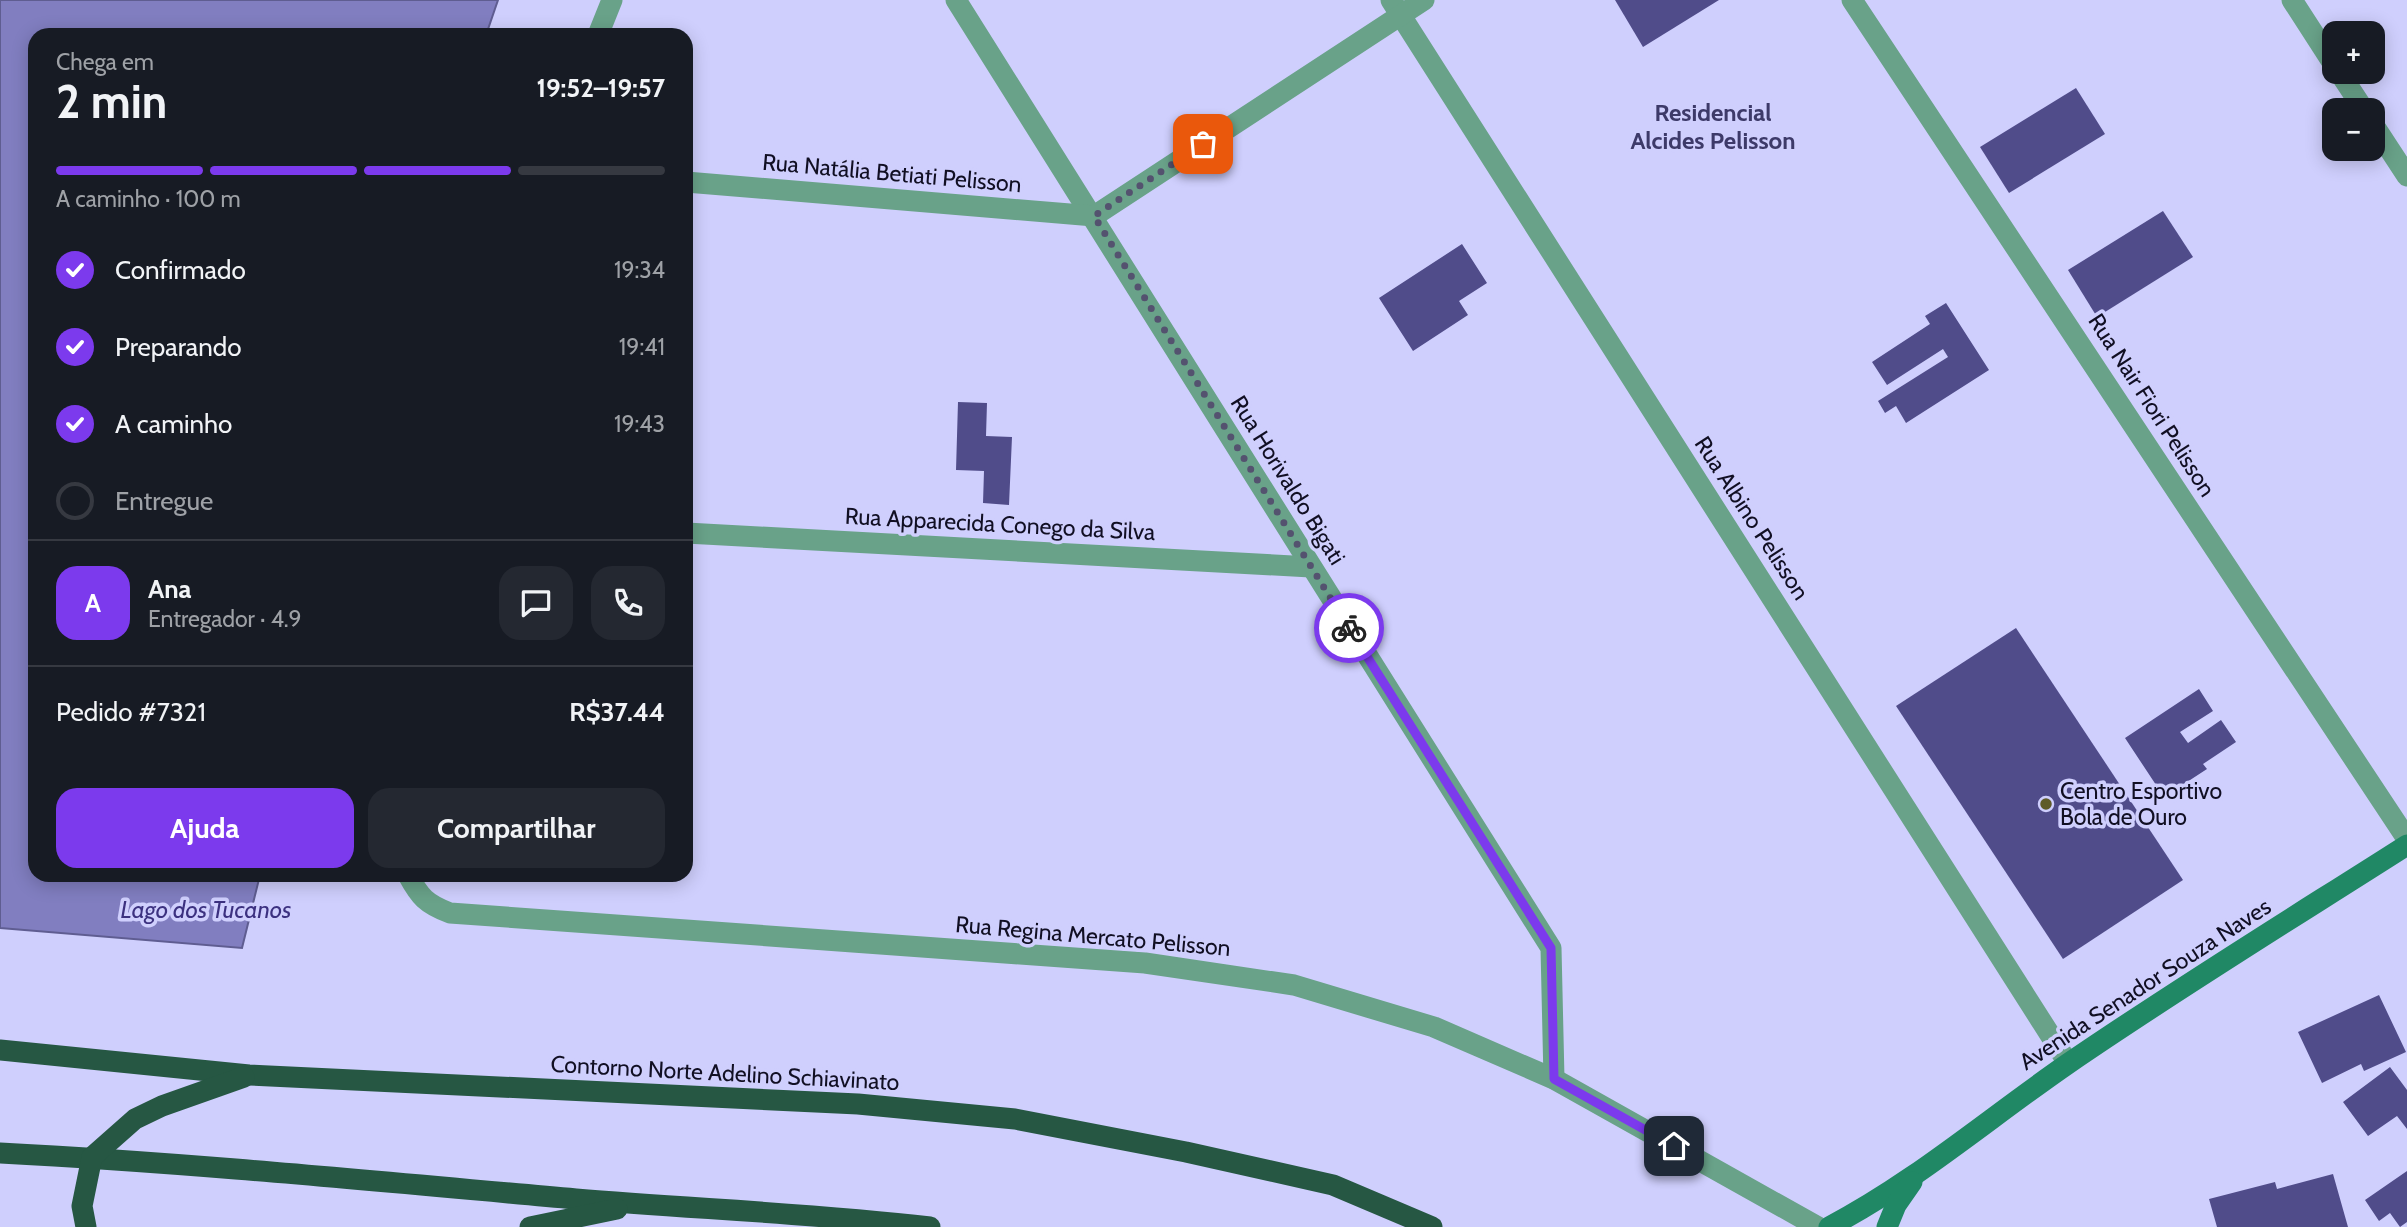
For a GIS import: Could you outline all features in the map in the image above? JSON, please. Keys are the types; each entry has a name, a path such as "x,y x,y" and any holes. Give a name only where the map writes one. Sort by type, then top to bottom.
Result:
{"highway":[{"name":"Contorno Norte Adelino Schiavinato","path":"0,1049 249,1075 858,1104 1016,1119 1070,1132 1186,1152 1333,1185 1432,1227"},
{"path":"86,1227 82,1206 92,1157 135,1119 162,1106 249,1075"},
{"path":"0,1153 92,1157 929,1227"},
{"path":"530,1227 639,1204"}],"street":[{"path":"601,28 612,0"},
{"name":"Rua Horivaldo Bigati","path":"956,0 1551,948 1554,1079"},
{"path":"1094,216 1396,8 1424,0"},
{"name":"Rua Nair Fiori Pelisson","path":"1852,0 2407,842"},
{"path":"2292,0 2322,46"},
{"name":"Rua Albino Pelisson","path":"1396,8 2068,1063"},
{"path":"2385,142 2407,176"},
{"name":"Rua Natália Betiati Pelisson","path":"693,183 1094,216"},
{"name":"Rua Apparecida Conego da Silva","path":"693,533 1311,567"},
{"name":"Avenida Senador Souza Naves","path":"1829,1227 1860,1211 1917,1174 2068,1063 2407,842"},
{"name":"Rua Regina Mercato Pelisson","path":"412,882 418,894 431,906 450,913 1145,962 1294,985 1434,1027 1554,1079 1818,1227"},
{"name":"Avenida Senador Souza Naves","path":"1887,1227 1896,1205 1917,1174"}],"water":[{"name":"Lago dos Tucanos","path":"0,0 498,0 488,28 28,28 28,882 258,882 242,948 0,928"}],"building":[{"path":"1615,0 1719,0 1643,47"},
{"path":"2076,88 2105,134 2009,193 1980,147"},
{"path":"2163,211 2193,257 2097,317 2068,270"},
{"path":"1462,244 1487,283 1459,301 1468,315 1413,351 1379,298"},
{"path":"1946,303 1989,370 1906,423 1896,406 1885,413 1878,401 1948,357 1943,349 1887,385 1872,362 1930,324 1925,316"},
{"path":"958,402 987,403 986,436 1012,437 1009,505 983,503 984,471 956,470"},
{"name":"Centro Esportivo Bola de Ouro","path":"2016,628 2183,880 2063,959 1896,706"},
{"path":"2199,689 2213,711 2180,732 2188,743 2221,720 2236,742 2203,764 2207,769 2164,797 2125,738"},
{"path":"2379,995 2406,1052 2364,1071 2361,1064 2322,1083 2298,1032"},
{"path":"2390,1067 2407,1090 2407,1129 2397,1116 2368,1136 2343,1102"},
{"path":"2407,1171 2407,1222 2400,1227 2390,1213 2379,1221 2365,1200"},
{"path":"2333,1174 2348,1227 2217,1227 2209,1199 2275,1182 2277,1189"}],"way so far":[{"path":"1203,144 1094,216 1349,628"}],"place":[{"name":"Centro Esportivo Bola de Ouro","path":"2046,804"}],"district":[{"name":"Residencial Alcides Pelisson","path":"1713,127"}],"route":[{"path":"1349,628 1551,948 1554,1079 1674,1146"}]}
